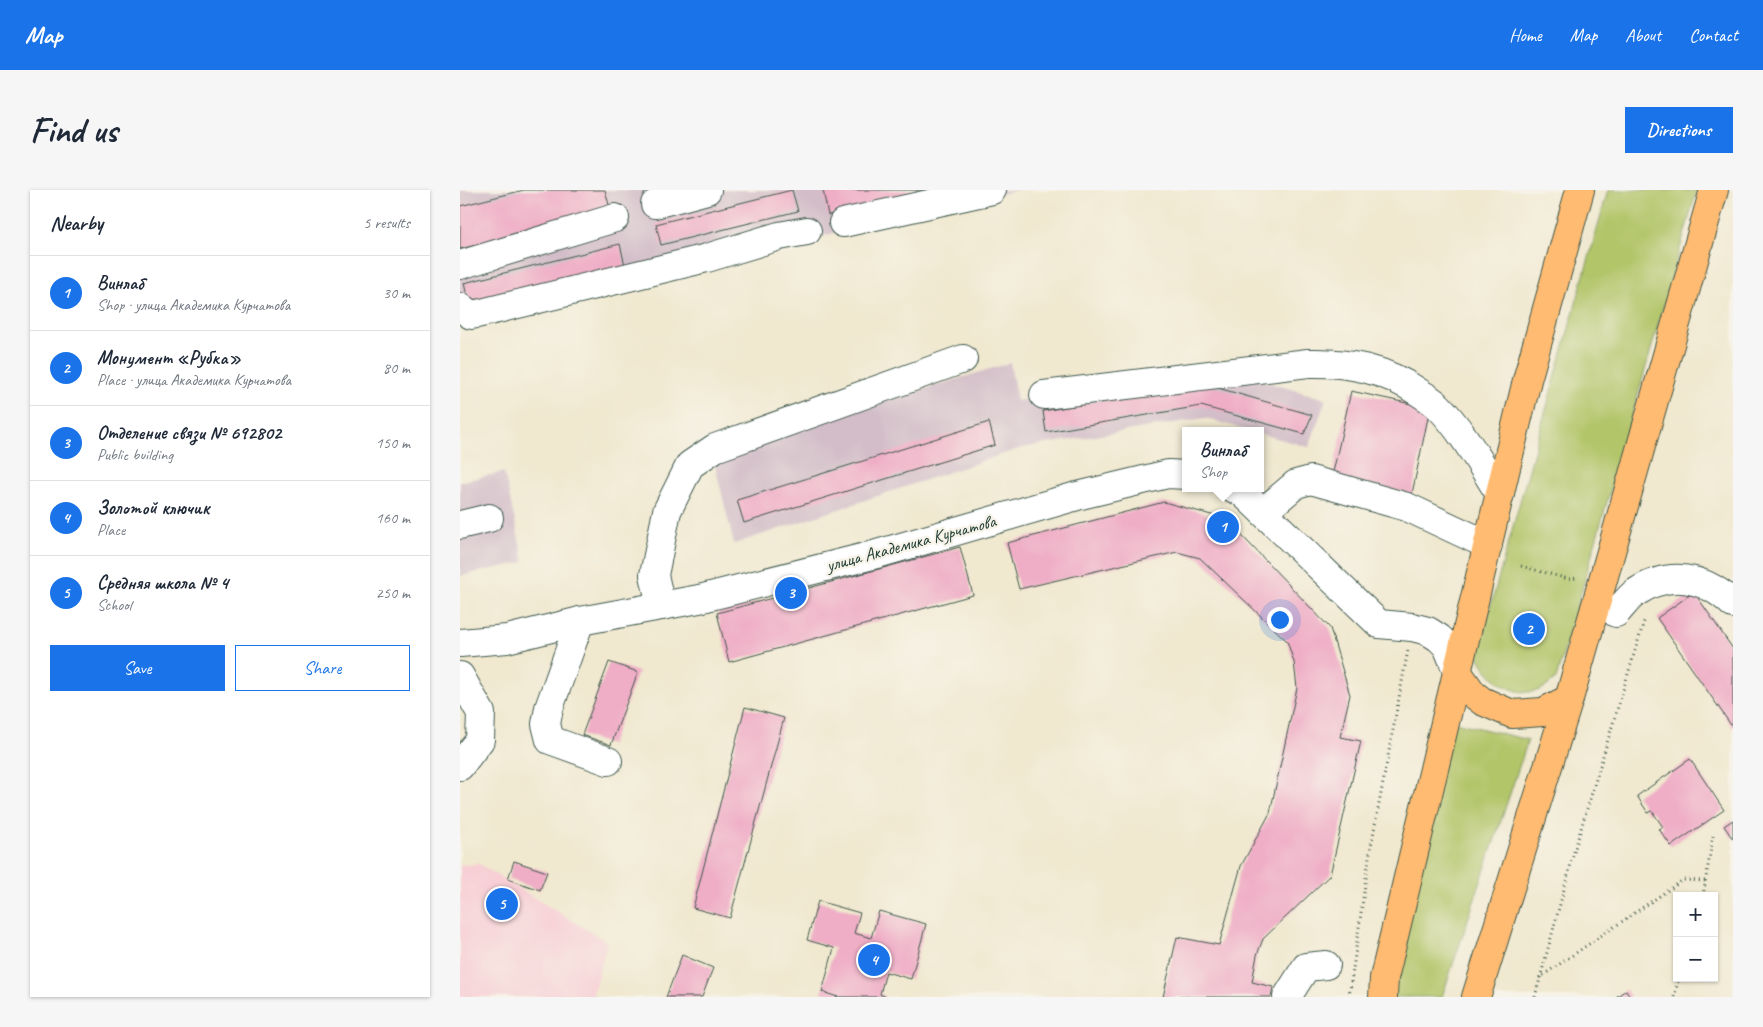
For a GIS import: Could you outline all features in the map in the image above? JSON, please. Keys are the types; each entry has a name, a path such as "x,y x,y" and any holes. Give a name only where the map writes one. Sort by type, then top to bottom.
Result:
{"main road":[{"path":"1383,997 1384,978 1527,380 1580,190"},
{"path":"1476,997 1569,699 1714,190"},
{"path":"1458,673 1473,694 1482,702 1512,714 1542,712 1569,699"}],"street":[{"path":"655,204 707,190"},
{"path":"844,223 992,190"},
{"path":"460,265 616,218"},
{"path":"460,307 471,315 477,314 707,258 779,236 807,231"},
{"path":"661,606 654,575 667,511 690,465 715,448 963,359"},
{"path":"1044,395 1308,363 1336,362 1362,366 1406,384 1437,405 1448,417 1500,494"},
{"name":"улица Академика Курчатова","path":"460,643 507,639 580,621 699,599 877,554 1077,496 1168,474 1182,475"},
{"path":"1263,512 1296,484 1311,480 1407,507 1488,546"},
{"path":"1241,492 1379,624 1412,627 1439,638 1447,646 1458,673"},
{"path":"460,525 489,518"},
{"path":"1625,603 1665,578 1687,579 1709,586 1733,604"},
{"path":"580,621 549,708 546,724 550,740 608,761"},
{"path":"460,676 481,713 480,740 460,766"},
{"path":"1287,997 1306,967 1326,965"}],"path":[{"path":"1521,566 1568,579 1587,578 1601,583"},
{"path":"1534,997 1576,845 1648,610 1644,600 1625,603"},
{"path":"1349,997 1351,970 1369,857 1393,741 1412,627"},
{"path":"1704,892 1713,836"},
{"path":"1539,978 1683,880 1707,881"},
{"path":"1674,997 1678,982"}],"shaded area":[{"path":"460,190 1018,190 467,319 460,314"},
{"path":"1010,363 1017,401 1217,368 1326,399 1309,447 1264,435 1264,427 1236,427 1205,418 1021,448 734,544 712,453"},
{"path":"504,472 524,562 460,576 460,482"},
{"path":"479,864 607,942 592,997 460,997 460,865"}],"green space":[{"path":"1608,190 1697,190 1556,679 1540,690 1520,691 1510,689 1494,678 1481,663 1477,654"},
{"path":"1451,721 1528,740 1442,997 1388,997"}],"building":[{"path":"524,190 605,190 611,212 460,249 460,206"},
{"path":"792,190 798,211 661,245 656,224"},
{"path":"823,190 946,190 946,191 828,215"},
{"path":"620,244 626,270 470,309 464,283"},
{"path":"1204,384 1312,415 1304,434 1201,406 1046,432 1043,411"},
{"path":"1351,391 1430,408 1412,494 1332,477"},
{"path":"989,422 995,445 744,523 737,500"},
{"path":"1164,502 1226,519 1330,628 1350,695 1340,737 1361,741 1330,875 1263,939 1257,955 1252,982 1273,987 1271,997 1163,997 1177,937 1219,945 1241,866 1270,813 1297,688 1294,662 1287,641 1200,558 1177,552 1019,589 1007,543"},
{"path":"960,547 973,595 729,662 717,613"},
{"path":"1694,592 1733,649 1733,728 1657,618"},
{"path":"609,662 638,672 611,745 582,735"},
{"path":"745,707 784,718 730,918 693,908"},
{"path":"1690,759 1724,810 1671,846 1659,829 1663,827 1652,811 1648,813 1637,796"},
{"path":"1733,820 1733,839 1724,826"},
{"path":"514,861 547,872 540,890 508,879"},
{"path":"818,901 860,913 854,933 871,938 879,911 926,924 911,979 886,972 880,994 886,997 838,997 822,992 834,948 807,940"},
{"path":"682,955 713,968 702,997 666,997"},
{"path":"1626,990 1630,997 1616,997"}],"place":[{"name":"Винлаб","path":"1223,527"},
{"name":"Отделение связи № 692802","path":"791,593"},
{"name":"Монумент «Рубка»","path":"1529,629"},
{"name":"Средняя школа № 4","path":"502,904"},
{"name":"Золотой ключик","path":"874,960"}]}
